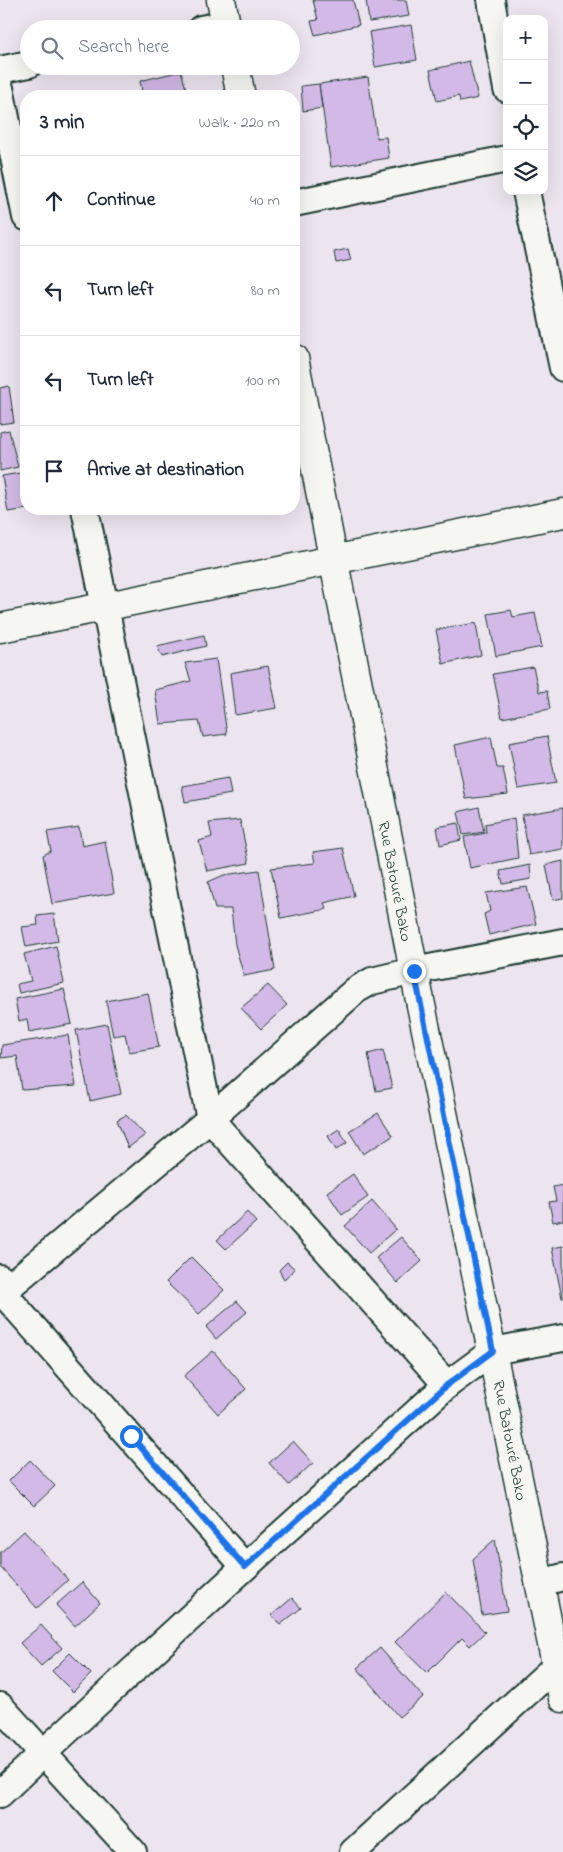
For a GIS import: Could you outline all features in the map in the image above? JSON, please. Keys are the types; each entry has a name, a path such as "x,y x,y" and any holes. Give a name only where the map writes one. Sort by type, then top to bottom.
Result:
{"main road":[{"path":"237,75 240,90"},
{"name":"Rue Batouré Bako","path":"300,388 414,971 493,1351 551,1580 556,1666 563,1698"},
{"path":"0,628 563,513"}],"street":[{"path":"491,0 503,66"},
{"path":"0,70 20,66"},
{"path":"0,88 20,187"},
{"path":"300,201 503,161"},
{"path":"527,195 563,368"},
{"path":"87,515 210,1119 447,1385"},
{"path":"245,1567 1,1288 210,1119 356,990 372,981 414,971 563,942"},
{"path":"0,1794 245,1567 447,1385 493,1351 563,1338"},
{"path":"353,1852 556,1666"},
{"path":"0,1706 133,1852"}],"building":[{"path":"313,0 353,0 359,25 315,35 311,21 318,20"},
{"path":"366,0 406,0 409,16 369,22"},
{"path":"411,25 417,60 375,67 369,32"},
{"path":"469,61 478,98 460,102 459,96 437,101 430,70"},
{"path":"165,75 182,75 186,90 142,90 140,81"},
{"path":"368,77 377,138 386,137 389,158 331,167 319,84"},
{"path":"319,84 322,108 303,111 301,86"},
{"path":"348,249 351,260 336,263 334,252"},
{"path":"9,386 14,422 0,424 0,388"},
{"path":"9,430 18,467 0,471 0,432"},
{"path":"20,473 20,510 8,512 2,476"},
{"path":"511,610 513,617 535,613 542,647 496,656 488,614"},
{"path":"476,623 481,655 443,664 436,630"},
{"path":"204,635 206,646 162,657 157,646"},
{"path":"216,659 227,734 203,737 199,721 160,724 155,690 191,681 185,663"},
{"path":"268,666 277,708 235,715 230,673"},
{"path":"533,667 539,692 547,691 550,709 502,718 493,674"},
{"path":"547,736 556,783 518,789 509,743"},
{"path":"491,737 497,768 503,768 508,794 466,799 455,745"},
{"path":"228,778 231,794 185,802 182,786"},
{"path":"479,807 484,832 463,835 458,812"},
{"path":"563,808 563,849 529,855 522,815"},
{"path":"514,818 518,858 470,868 464,837 486,833 485,824"},
{"path":"240,820 249,863 207,871 199,841 212,837 209,823"},
{"path":"458,823 461,840 440,845 437,827"},
{"path":"79,827 82,846 105,841 114,893 52,904 43,855 51,851 47,832"},
{"path":"343,848 354,896 324,903 327,909 281,918 271,868 315,863 313,852"},
{"path":"563,861 563,898 553,900 546,865"},
{"path":"530,865 531,879 503,884 500,871"},
{"path":"259,870 275,970 244,976 235,945 231,909 215,909 208,882 224,875"},
{"path":"527,887 536,924 489,935 484,914 490,911 486,893"},
{"path":"54,914 58,941 26,947 22,927 38,925 37,916"},
{"path":"56,946 64,983 19,993 17,984 31,981 24,954"},
{"path":"268,985 287,1005 261,1029 241,1008"},
{"path":"64,989 72,1024 29,1032 27,1019 19,1021 15,999"},
{"path":"148,993 159,1047 129,1052 125,1034 113,1036 106,1001"},
{"path":"107,1024 121,1094 90,1101 76,1030"},
{"path":"68,1035 76,1086 22,1090 17,1056 1,1058 2,1045"},
{"path":"383,1050 392,1088 376,1091 368,1054"},
{"path":"378,1113 393,1136 363,1154 349,1131"},
{"path":"126,1115 145,1135 128,1148 117,1120"},
{"path":"339,1129 347,1143 336,1150 328,1136"},
{"path":"353,1174 368,1197 342,1215 327,1192"},
{"path":"563,1185 563,1220 553,1222 549,1202 556,1201 553,1187"},
{"path":"372,1201 396,1229 369,1253 345,1226"},
{"path":"247,1212 256,1222 226,1249 217,1240"},
{"path":"401,1237 422,1261 398,1283 376,1258"},
{"path":"563,1246 563,1298 562,1298 552,1248"},
{"path":"191,1257 224,1290 199,1314 166,1282"},
{"path":"287,1262 295,1269 284,1279 279,1270"},
{"path":"237,1301 247,1312 216,1339 206,1327"},
{"path":"213,1351 246,1389 218,1414 184,1376"},
{"path":"293,1441 313,1463 289,1485 269,1463"},
{"path":"30,1460 55,1486 34,1506 9,1481"},
{"path":"24,1531 68,1580 37,1608 0,1567 0,1553"},
{"path":"495,1539 507,1611 482,1615 473,1559"},
{"path":"82,1582 100,1603 75,1626 56,1605"},
{"path":"446,1592 485,1632 470,1646 462,1638 427,1673 395,1642"},
{"path":"292,1598 301,1608 280,1625 272,1615"},
{"path":"41,1625 62,1648 41,1666 20,1643"},
{"path":"380,1648 423,1697 399,1717 357,1668"},
{"path":"70,1653 91,1674 73,1692 52,1671"}],"route":[{"path":"131,1436 245,1567 447,1385 493,1351 414,971"}]}
